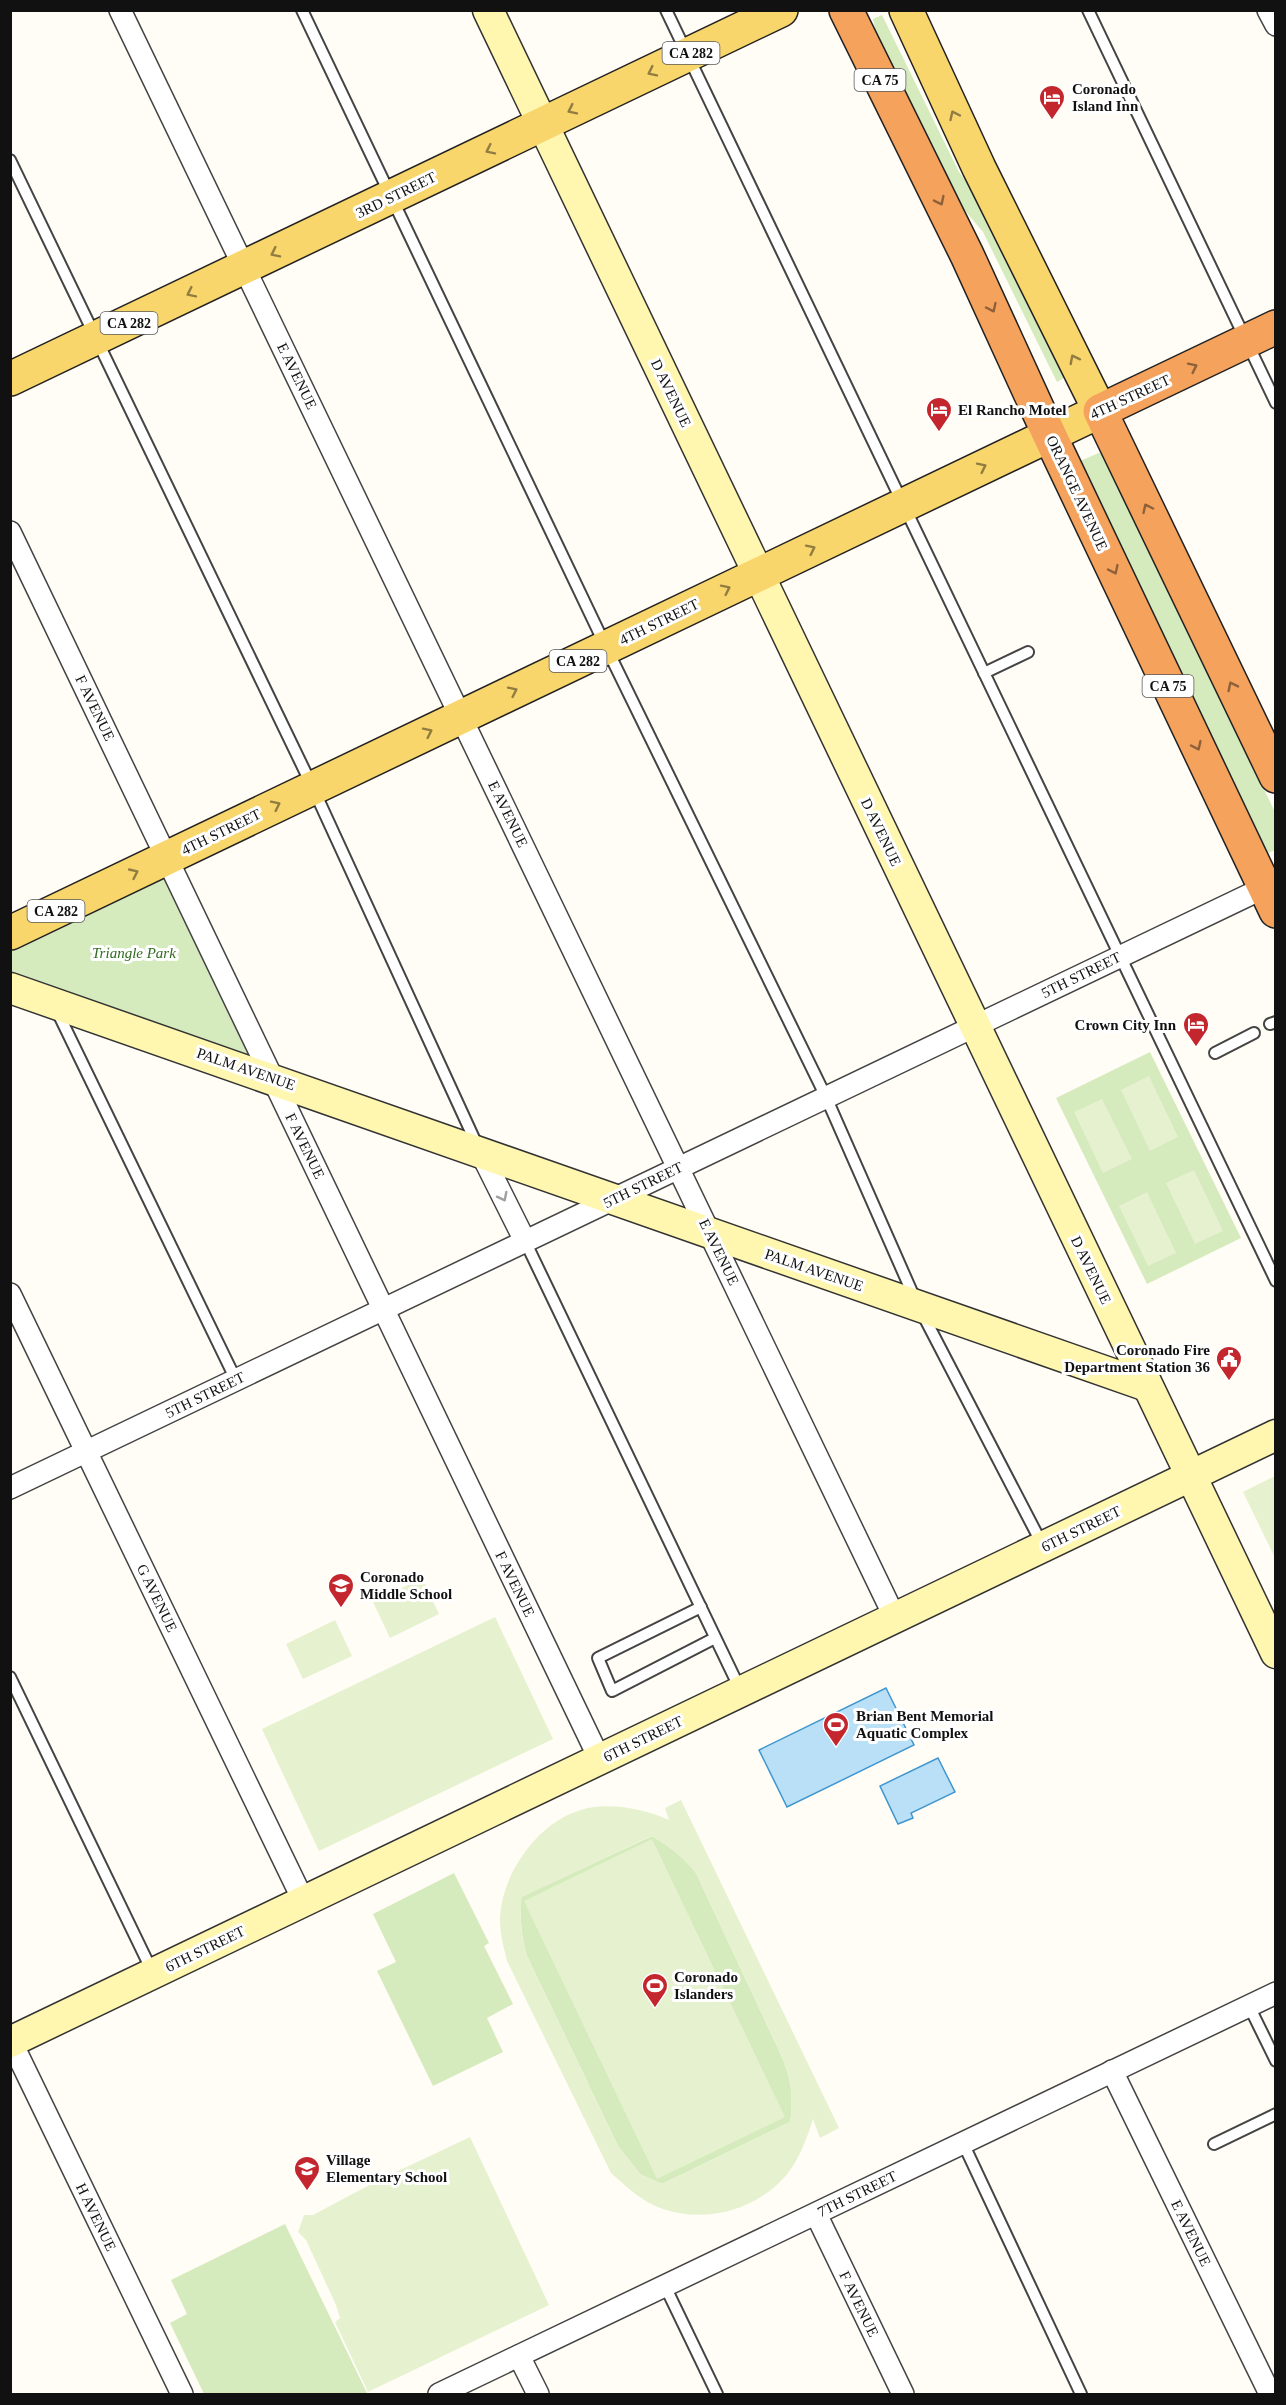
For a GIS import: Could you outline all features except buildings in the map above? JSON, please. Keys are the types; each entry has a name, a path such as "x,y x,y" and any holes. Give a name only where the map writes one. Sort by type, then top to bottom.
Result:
{"highway":[{"name":"ORANGE AVENUE","path":"846,10 967,255 1049,434 1272,893"},
{"name":"4TH STREET","path":"1100,411 1275,327"},
{"path":"1100,411 1275,776"}],"main road":[{"name":"3RD STREET","path":"10,379 781,10"},
{"path":"906,10 979,168 1100,411"},
{"name":"4TH STREET","path":"14,928 166,858 1100,411"}],"street":[{"name":"E AVENUE","path":"120,10 895,1618"},
{"name":"D AVENUE","path":"488,10 1275,1653"},
{"path":"1268,10 1275,25"},
{"name":"F AVENUE","path":"10,532 600,1760"},
{"name":"5TH STREET","path":"10,1488 1120,956 1272,893"},
{"name":"PALM AVENUE","path":"10,988 1148,1386"},
{"path":"481,1153 525,1241"},
{"name":"G AVENUE","path":"10,1294 304,1902"},
{"name":"6TH STREET","path":"11,2041 1275,1436"},
{"name":"7TH STREET","path":"439,2394 1275,1993"},
{"name":"H AVENUE","path":"11,2041 182,2394"},
{"name":"E AVENUE","path":"1112,2072 1270,2394"},
{"name":"F AVENUE","path":"816,2214 903,2394"},
{"path":"519,2356 538,2394"}],"lane":[{"path":"302,10 393,196 606,647 826,1097 918,1306 1043,1547"},
{"path":"666,10 1275,1281"},
{"path":"1088,10 1275,403"},
{"path":"10,159 313,788 481,1153"},
{"path":"984,673 1028,652"},
{"path":"53,1003 236,1380"},
{"path":"1215,1053 1254,1033"},
{"path":"525,1241 741,1692"},
{"path":"701,1607 598,1658 612,1691 715,1638"},
{"path":"10,1677 153,1974"},
{"path":"1249,2006 1275,2061"},
{"path":"1214,2144 1275,2114"},
{"path":"963,2143 1081,2394"},
{"path":"665,2286 717,2394"}],"green space":[{"path":"882,15 959,172 989,211 1067,376 1057,382 983,232 962,207 920,121 881,57 873,19"},
{"path":"1101,452 1275,812 1275,850 1264,855 1078,462"},
{"name":"Triangle Park","path":"166,861 271,1075 11,984 10,933"},
{"path":"1150,1052 1241,1238 1147,1284 1056,1098"},
{"path":"1149,1076 1178,1137 1150,1151 1121,1090"},
{"path":"1102,1099 1132,1159 1103,1173 1074,1112"},
{"path":"1194,1170 1223,1231 1195,1244 1166,1183"},
{"path":"1147,1192 1176,1253 1148,1266 1119,1206"},
{"path":"1275,1476 1275,1558 1243,1492"},
{"path":"422,1578 439,1614 390,1638 373,1602"},
{"path":"495,1617 553,1739 319,1851 262,1729"},
{"path":"335,1620 352,1656 303,1679 286,1644"},
{"path":"681,1800 839,2128 820,2138 813,2119 797,2159 782,2180 757,2200 711,2214 679,2213 655,2206 635,2194 611,2173 507,1961 501,1930 502,1902 507,1884 526,1850 554,1823 588,1808 608,1806 640,1810 669,1820 665,1808","holes":["651,1836 681,1857 696,1873 781,2055 792,2096 790,2122 662,2184 640,2174 618,2146 527,1956 521,1920 522,1897"]},
{"name":"Coronado Islanders","path":"652,1836 676,1852 696,1873 781,2055 792,2096 790,2122 662,2184 640,2174 618,2146 527,1956 521,1920 521,1897"},
{"name":"Coronado Islanders","path":"652,1839 785,2117 657,2179 524,1901"},
{"path":"454,1873 489,1943 484,1946 513,2004 487,2018 503,2052 433,2086 377,1971 396,1962 373,1914"},
{"path":"470,2137 549,2305 368,2392 335,2322 340,2318 336,2305 306,2240 298,2232 304,2215 313,2215 377,2181"},
{"path":"285,2224 367,2393 204,2394 170,2323 187,2314 171,2280"}],"water":[{"name":"Brian Bent Memorial Aquatic Complex","path":"886,1688 914,1745 787,1807 759,1750"},
{"name":"Brian Bent Memorial Aquatic Complex","path":"938,1758 955,1792 911,1813 913,1818 898,1824 880,1786"}],"place":[{"name":"Coronado Island Inn","path":"1052,121"},
{"name":"El Rancho Motel","path":"939,433"},
{"name":"Crown City Inn","path":"1196,1048"},
{"name":"Coronado Fire Department Station 36","path":"1229,1382"},
{"name":"Coronado Middle School","path":"341,1609"},
{"name":"Brian Bent Memorial Aquatic Complex","path":"836,1748"},
{"name":"Coronado Islanders","path":"655,2009"},
{"name":"Village Elementary School","path":"307,2192"}]}
